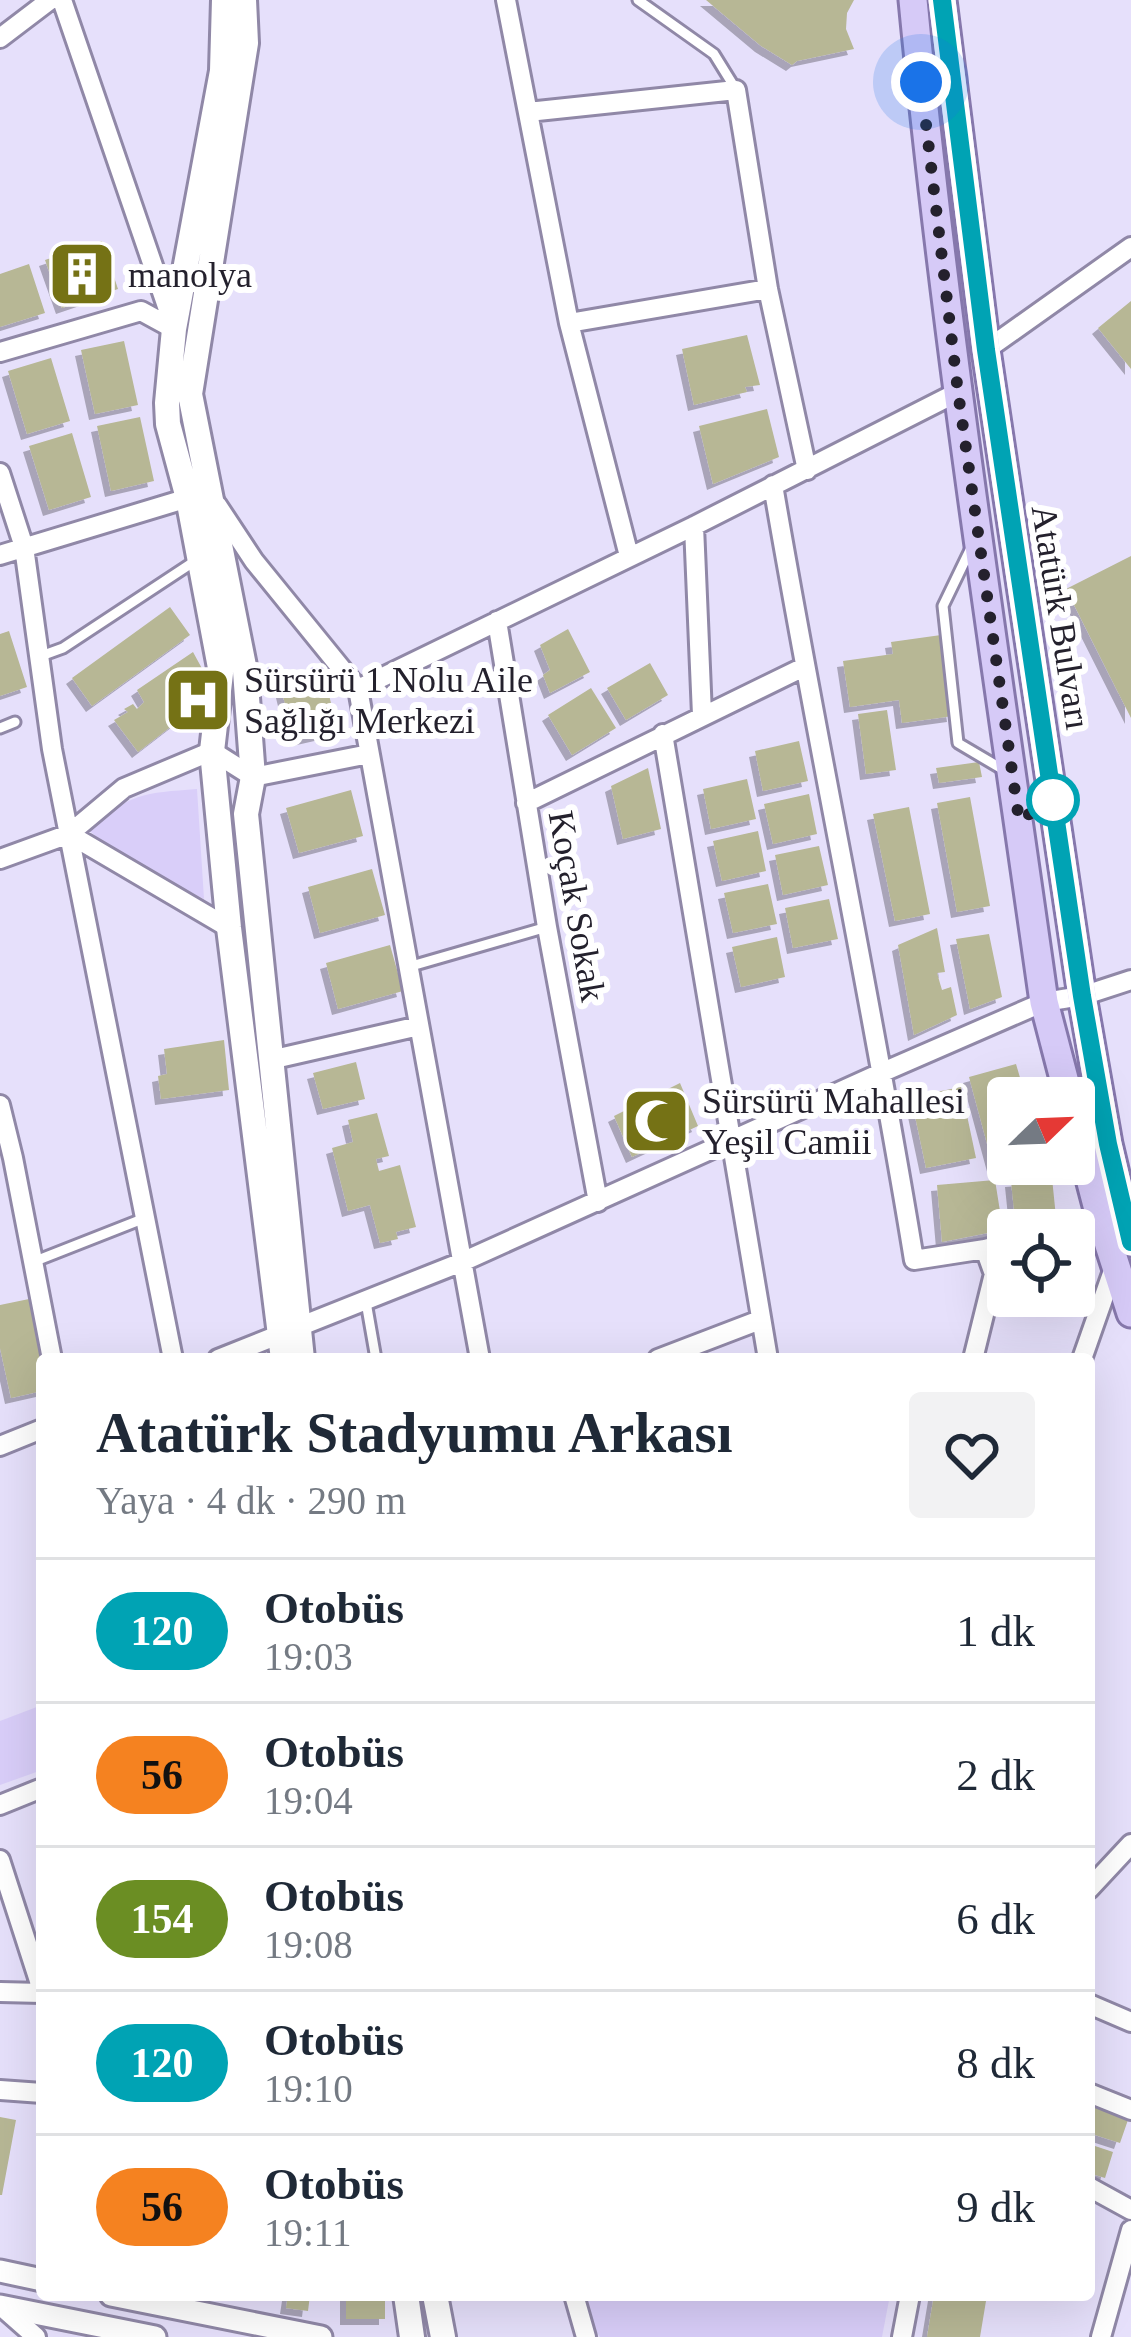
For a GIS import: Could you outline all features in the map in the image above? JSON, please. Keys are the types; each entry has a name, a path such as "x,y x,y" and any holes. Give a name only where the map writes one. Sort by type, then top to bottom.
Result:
{"main road":[{"path":"224,0 222,71 174,329 167,404 168,424 200,498 245,671 253,777 245,814 270,1060 287,1340"},
{"path":"244,0 246,43 190,394 200,498 199,558 221,673 212,751 229,928 287,1340"},
{"name":"Atatürk Bulvarı","path":"914,0 958,392 1044,1002 1064,1077"},
{"name":"Atatürk Bulvarı","path":"942,0 986,350 1131,1313"},
{"name":"Atatürk Bulvarı","path":"1092,1185 1100,1217 1123,1253"},
{"path":"407,2301 412,2337"},
{"path":"436,2301 443,2337"}],"street":[{"path":"0,38 50,0"},
{"path":"62,0 174,329"},
{"path":"506,0 569,323 629,556"},
{"path":"528,112 736,90 768,289 807,470"},
{"path":"986,350 1131,247"},
{"path":"569,323 768,289"},
{"path":"0,352 142,311 174,329"},
{"path":"358,689 958,392"},
{"path":"0,472 24,547 69,834 172,1353"},
{"path":"773,485 914,1260 985,1249 994,1274 974,1353"},
{"path":"0,555 200,498 358,689 479,1353"},
{"path":"694,526 703,715"},
{"name":"Koçak Sokak","path":"497,621 598,1202"},
{"path":"526,803 804,668"},
{"path":"663,734 766,1353"},
{"path":"0,860 69,834 124,788 212,751 253,777 369,754"},
{"path":"69,834 229,928"},
{"path":"240,1353 287,1340 1044,1002 1131,980"},
{"path":"270,1060 419,1026"},
{"path":"0,1105 51,1353"},
{"path":"1095,1218 1100,1217"},
{"path":"1084,1353 1123,1253"},
{"path":"674,1353 760,1320"},
{"path":"0,1446 36,1431"},
{"path":"0,1805 36,1790"},
{"path":"1095,1883 1131,1844"},
{"path":"0,1860 36,1973"},
{"path":"0,1992 36,1992"},
{"path":"1095,2007 1131,2022"},
{"path":"0,2090 36,2092"},
{"path":"1095,2095 1131,2110"},
{"path":"1095,2190 1131,2210"},
{"path":"1101,2337 1131,2230"},
{"path":"0,2271 36,2279"},
{"path":"141,2301 321,2337"},
{"path":"576,2301 586,2337"},
{"path":"902,2337 909,2301"},
{"path":"0,2306 36,2337"},
{"path":"0,2306 155,2337"}],"lane":[{"path":"638,0 714,54 736,90"},
{"path":"978,532 943,606 958,743 1012,775"},
{"path":"38,658 63,648 199,558"},
{"path":"0,728 15,722"},
{"path":"408,967 547,926"},
{"path":"33,1262 145,1218"},
{"path":"366,1302 375,1353"}],"shaded area":[{"path":"197,789 204,899 115,854 90,831 138,797"},
{"path":"36,1707 36,1772 0,1785 0,1721"},
{"path":"583,2301 889,2301 882,2337 600,2337 587,2318"}],"building":[{"path":"706,0 854,0 846,29 854,49 792,65"},
{"name":"manolya","path":"102,241 118,289 62,308 45,260"},
{"path":"29,264 45,313 0,327 0,274"},
{"path":"1131,301 1131,369 1098,328"},
{"path":"747,335 760,385 694,405 682,349"},
{"path":"124,341 138,405 95,414 81,350"},
{"path":"51,358 70,421 27,434 8,371"},
{"path":"767,409 779,457 713,484 699,426"},
{"path":"140,417 154,481 111,491 97,426"},
{"path":"72,433 91,497 49,510 29,446"},
{"path":"1131,556 1131,718 1066,589"},
{"path":"170,607 190,635 92,706 72,678"},
{"path":"568,629 590,672 550,693 543,675 550,670 540,645"},
{"path":"9,631 27,687 0,696 0,634"},
{"path":"941,635 953,716 902,723 899,700 850,707 843,661 893,654 891,642"},
{"path":"193,652 205,674 199,678 208,703 187,724 182,718 138,752 114,720 128,712 124,709 133,704 137,709 144,702 137,690"},
{"path":"650,663 668,695 626,720 607,688"},
{"path":"323,671 338,731 294,741 282,692 306,686 303,676"},
{"path":"591,688 616,728 572,755 548,715"},
{"path":"887,710 896,770 866,774 858,714"},
{"path":"799,741 808,781 763,791 755,751"},
{"path":"979,762 982,777 939,783 936,768"},
{"path":"648,768 661,829 623,839 611,786"},
{"path":"747,779 756,819 711,829 703,789"},
{"path":"351,790 363,836 299,853 286,808"},
{"path":"809,794 817,834 773,844 764,804"},
{"path":"970,797 990,906 957,912 937,803"},
{"path":"909,807 930,914 895,921 873,814"},
{"path":"758,831 766,871 722,881 713,841"},
{"path":"819,846 828,885 783,895 775,855"},
{"path":"372,869 385,915 320,933 308,887"},
{"path":"768,884 777,924 733,933 724,893"},
{"path":"829,899 838,939 793,948 785,908"},
{"path":"937,928 945,972 937,973 942,990 951,987 957,1015 914,1035 898,945"},
{"path":"989,934 1002,997 970,1009 956,939"},
{"path":"777,937 785,977 741,987 732,947"},
{"path":"390,945 403,991 338,1009 326,963"},
{"path":"224,1040 229,1090 161,1099 158,1076 167,1074 164,1049"},
{"path":"356,1062 365,1099 323,1109 313,1073"},
{"path":"1016,1064 1020,1077 987,1077 987,1143 969,1077"},
{"name":"Sürsürü Mahallesi Yeşil Camii","path":"680,1083 698,1126 632,1157 614,1116"},
{"path":"961,1087 976,1158 926,1168 911,1097"},
{"path":"377,1113 389,1156 376,1159 379,1171 400,1165 416,1227 396,1232 398,1239 380,1243 370,1205 348,1211 332,1148 353,1142 348,1120"},
{"path":"987,1181 987,1185 996,1185 1000,1209 987,1209 987,1233 942,1242 937,1185"},
{"path":"1011,1185 1053,1185 1055,1209 1014,1209"},
{"path":"29,1299 41,1353 36,1353 36,1392 11,1398 0,1348 0,1305"},
{"path":"1095,2106 1129,2117 1120,2143 1095,2135"},
{"path":"0,2117 16,2120 2,2195 0,2195"},
{"path":"1095,2146 1113,2152 1105,2178 1095,2175"},
{"path":"287,2301 309,2301 308,2311 286,2308"},
{"path":"346,2301 385,2301 385,2319 346,2319"},
{"path":"933,2301 986,2301 980,2337 927,2337"}],"bus line":[{"name":"120","path":"942,0 986,350 1082,996 1131,1242"}],"place":[{"name":"manolya","path":"82,274"},
{"name":"Sürsürü 1 Nolu Aile Sağlığı Merkezi","path":"198,700"},
{"name":"Sürsürü Mahallesi Yeşil Camii","path":"656,1121"}],"route":[{"path":"921,82 958,392 1019,820 1053,800"}]}
